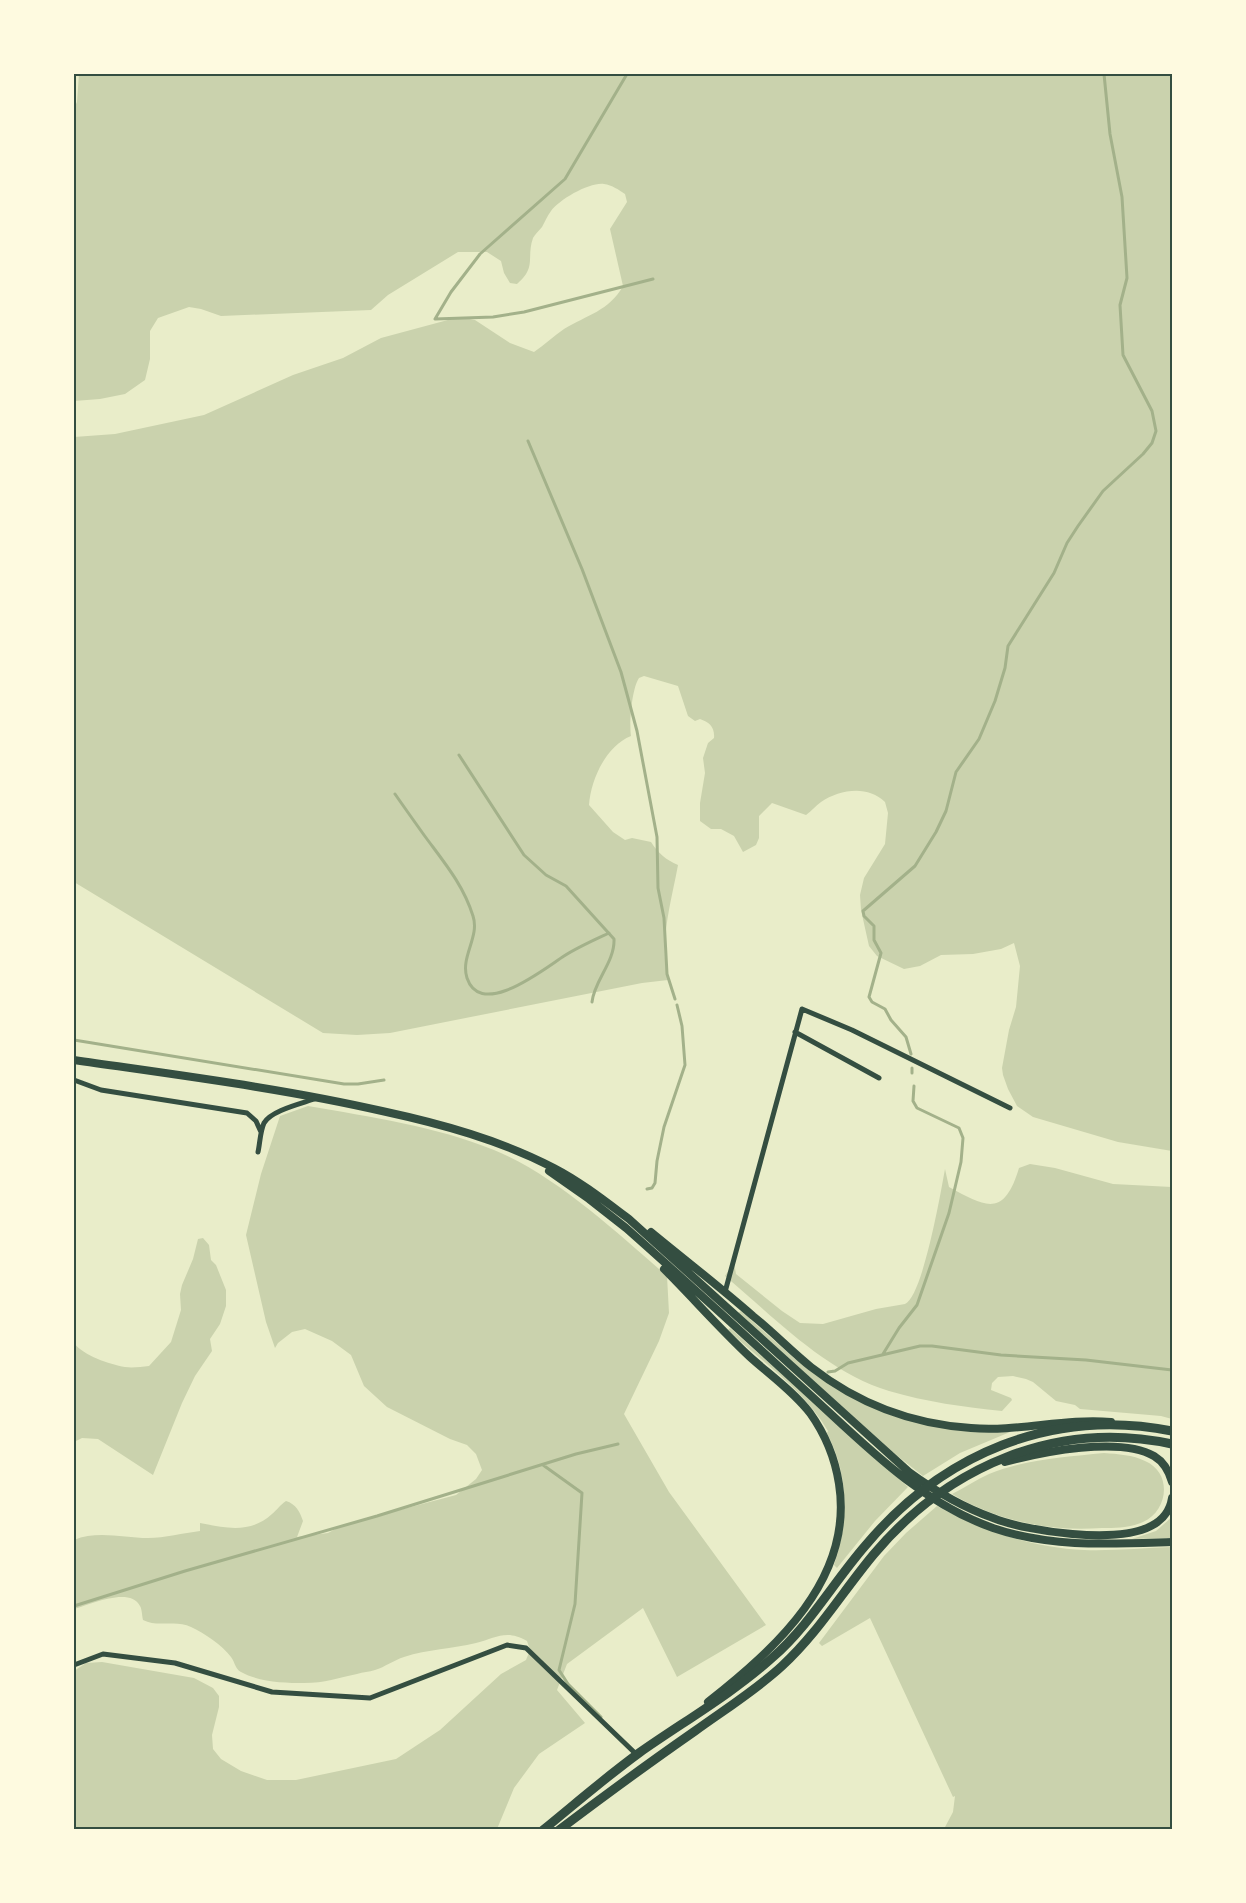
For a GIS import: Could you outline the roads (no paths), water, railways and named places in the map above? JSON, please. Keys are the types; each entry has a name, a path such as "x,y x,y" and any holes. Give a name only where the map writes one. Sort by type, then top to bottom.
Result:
{"highway":[{"path":"74,1060 319,1097 431,1122 483,1137 521,1153 560,1171 623,1209 826,1378 858,1397 893,1412 931,1423 970,1428 1022,1428 1082,1420 1173,1431"},
{"path":"521,1153 589,1199 643,1243 907,1475 952,1505 992,1527 1038,1539 1099,1545 1173,1542"},
{"path":"560,1171 629,1219 907,1475"},
{"path":"589,1199 648,1254 750,1357 801,1402 824,1435 838,1478 841,1513 838,1538 825,1574 811,1599 789,1628 765,1653 731,1684 674,1729"},
{"path":"543,1830 638,1755 759,1669 786,1646 880,1529 934,1480 983,1453 1028,1436 1074,1427 1129,1425"},
{"path":"559,1830 781,1667 818,1628 895,1531 928,1501 963,1478 1002,1458 1061,1441 1121,1437 1173,1444"},
{"path":"963,1478 1004,1462 1040,1454 1112,1447 1139,1450 1152,1455 1163,1464 1173,1482"},
{"path":"952,1505 1030,1528 1118,1534 1139,1530 1159,1521 1168,1510 1173,1498"}],"street":[{"path":"725,1292 802,1009 852,1030 1010,1108"},
{"path":"795,1032 879,1078"},
{"path":"74,1080 101,1090 247,1113 256,1121 261,1132"},
{"path":"258,1152 261,1132 268,1118 319,1097"},
{"path":"74,1665 103,1654 175,1663 272,1692 370,1698 507,1646 526,1648 638,1755"}],"waterway":[{"path":"435,319 451,292 480,254 565,179 627,74"},
{"path":"911,1054 906,1037 891,1020 885,1009 872,1002 869,997 881,953 874,940 874,926 864,916 863,911 915,866 936,832 946,811 956,772 979,739 995,701 1005,668 1008,646 1054,573 1067,543 1078,526 1103,491 1143,454 1152,443 1156,431 1152,411 1123,355 1120,305 1127,278 1122,197 1110,134 1104,74"},
{"path":"435,319 493,317 524,312 653,279"},
{"path":"528,441 582,569 621,672 637,731 657,837 658,888 664,918 667,974 675,999"},
{"path":"459,755 524,855 546,875 566,886 614,939 611,956 596,987 592,1002"},
{"path":"395,794 452,873 469,904 473,916 474,932 466,970 467,978 474,990 485,994 499,993 514,987 569,953 609,933"},
{"path":"647,1189 652,1188 655,1183 664,1127 685,1065 682,1026 677,1005"},
{"path":"74,1040 344,1084 384,1080"},
{"path":"912,1068 912,1073"},
{"path":"883,1354 917,1305 949,1213 961,1162 963,1138 959,1128 917,1108 913,1101 914,1086"},
{"path":"828,1372 835,1371 848,1363 920,1346 1001,1355 1086,1360 1172,1370"},
{"path":"74,1606 576,1454 618,1444"},
{"path":"543,1465 582,1493 575,1604 559,1670 568,1684 601,1717"}]}
